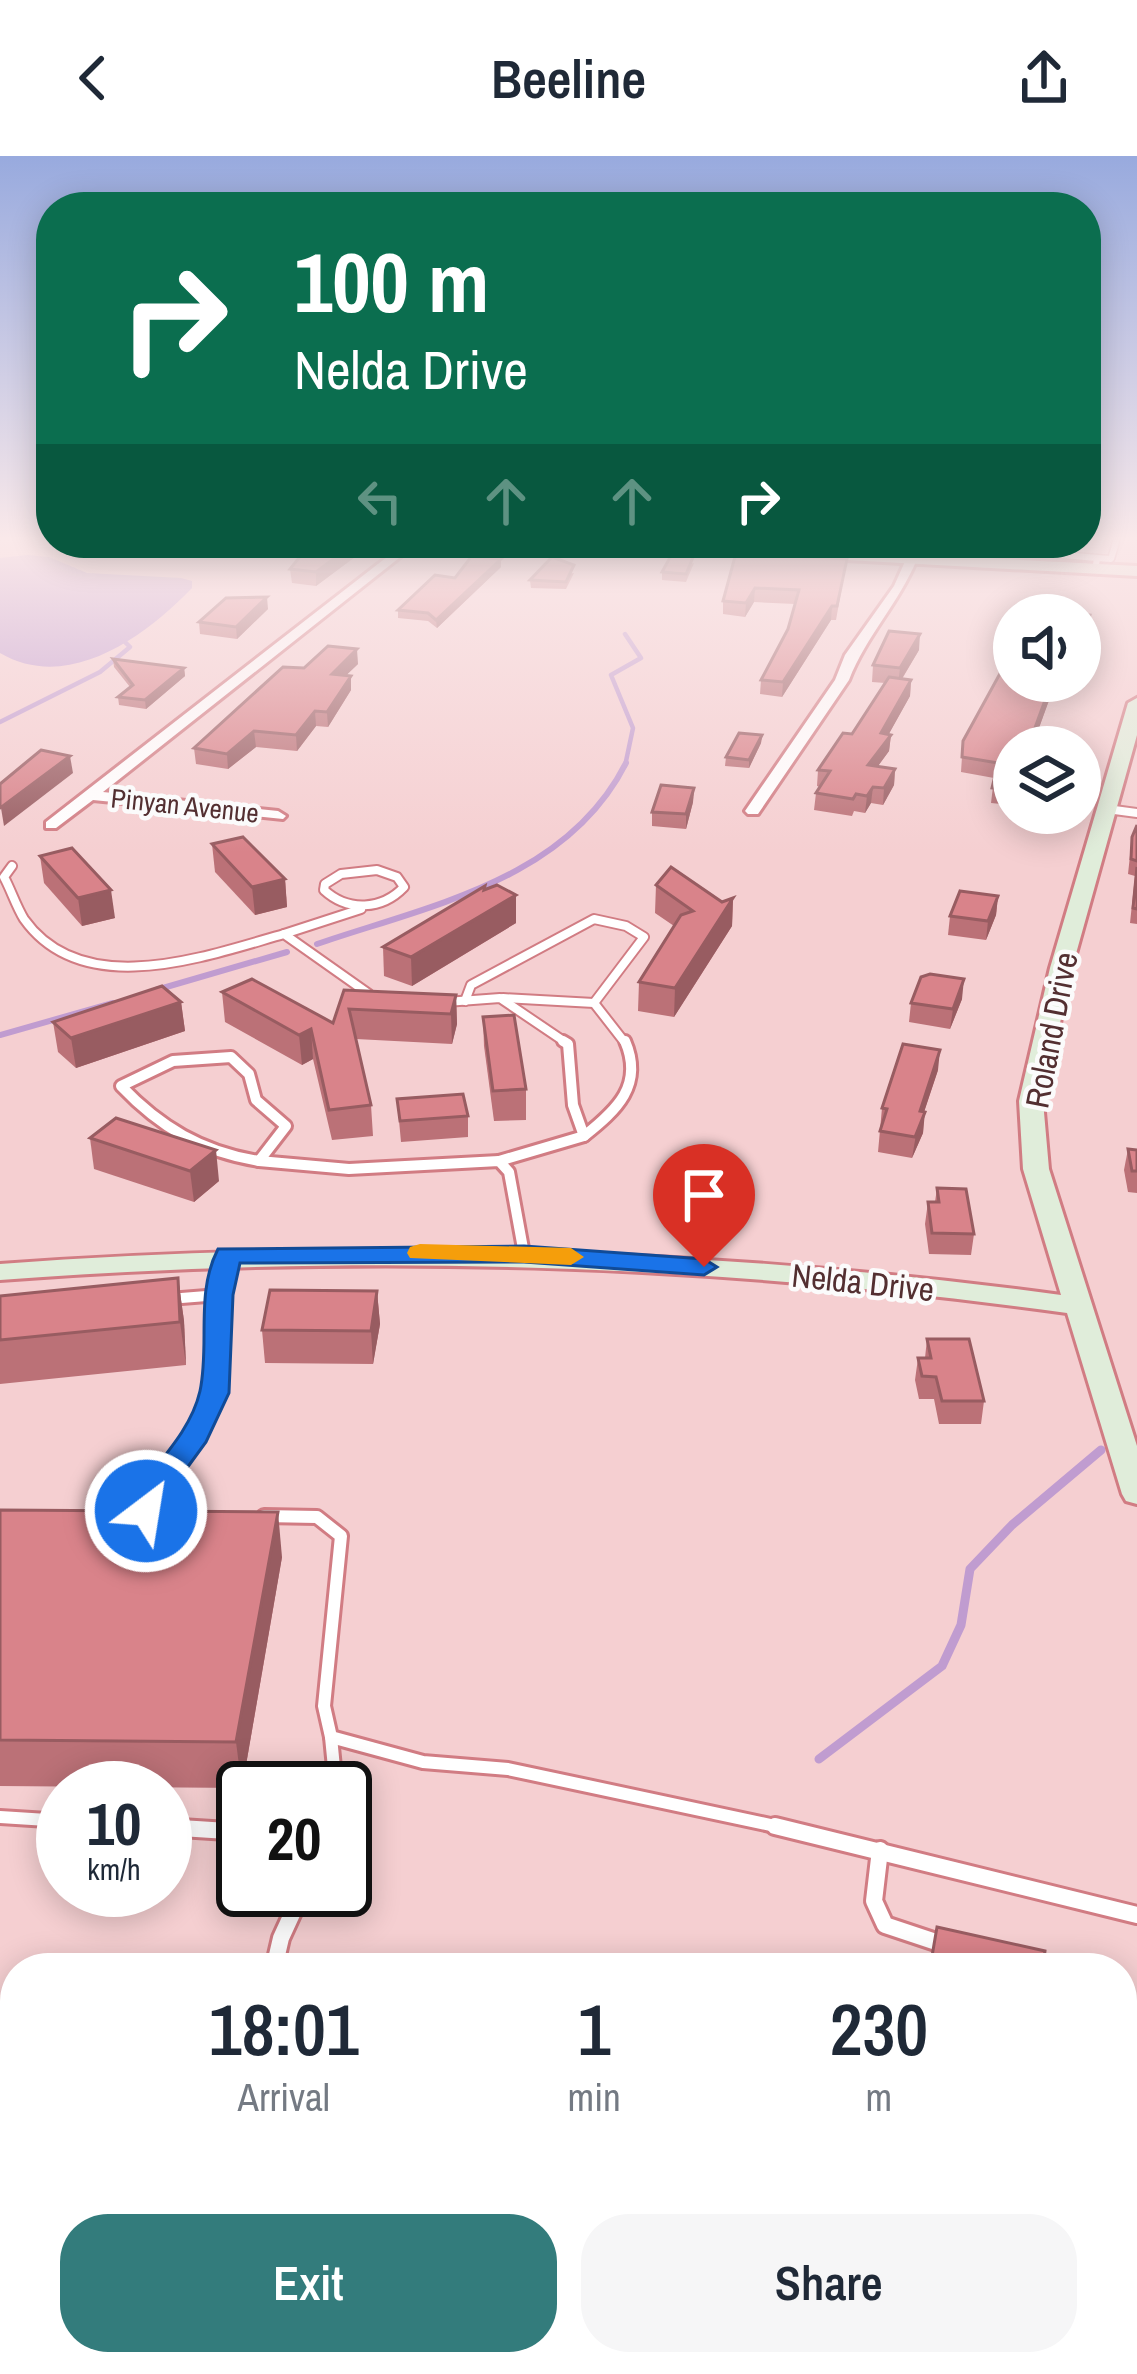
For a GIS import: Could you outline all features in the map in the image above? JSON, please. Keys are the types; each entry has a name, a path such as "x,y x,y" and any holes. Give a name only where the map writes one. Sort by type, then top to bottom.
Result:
{"street":[{"path":"51,825 281,646"},
{"path":"753,811 842,680 859,646"},
{"name":"Roland Drive","path":"1137,704 1061,968 1031,1101 1036,1169 1137,1494"},
{"name":"Pinyan Avenue","path":"91,795 278,815"},
{"name":"Nelda Drive","path":"0,1272 228,1255 524,1254 852,1277 1079,1306"}],"lane":[{"path":"1107,809 1137,813"},
{"path":"12,866 4,877 31,927 90,966 140,967 284,934 394,898 404,887 402,881 388,873 365,870 340,874 325,884 327,896 335,901 373,904"},
{"path":"465,1000 471,985 594,919 626,926 644,937 594,1003"},
{"path":"284,934 362,992 376,997"},
{"path":"500,998 568,1044 573,1105 584,1136"},
{"path":"258,1162 286,1126 256,1100 249,1074 231,1057 183,1056 142,1069 121,1086 138,1110 194,1141 258,1162 402,1169 499,1161 584,1136 622,1103 634,1084 634,1056 620,1029 594,1003 500,998 422,1004"},
{"path":"499,1161 509,1172 524,1254"},
{"path":"167,1512 146,1511 144,1504 191,1442 214,1393 219,1295 228,1255"},
{"path":"154,1300 219,1295"},
{"path":"253,1515 317,1517 341,1536 324,1706 333,1761"},
{"path":"331,1737 423,1762 508,1769 880,1850 1137,1915"},
{"path":"0,1817 36,1819"},
{"path":"880,1850 874,1900 885,1925 962,1950"},
{"path":"278,1953 291,1917"}],"shaded area":[{"path":"0,646 120,646 78,663 52,667 26,664 0,653"}],"building":[{"path":"328,646 357,649 332,674 351,676 327,712 315,711 296,735 254,731 227,754 194,748 283,667 304,668"},
{"path":"779,646 807,646 783,682 761,680"},
{"path":"882,646 913,646 900,668 873,665"},
{"path":"113,659 184,668 145,700 118,697 133,685"},
{"path":"889,677 911,680 881,733 891,735 868,765 895,769 884,788 873,787 867,796 856,794 853,799 816,793 830,771 818,770 843,733 852,734"},
{"path":"993,686 993,702 1044,702 1036,726 993,726 993,762 962,757 963,741"},
{"path":"739,733 762,735 749,760 726,757"},
{"path":"41,750 70,756 0,808 0,784"},
{"path":"661,785 694,788 686,814 652,812"},
{"path":"1137,825 1137,861 1131,859"},
{"path":"243,837 285,879 252,887 212,844"},
{"path":"72,848 111,890 78,898 40,856"},
{"path":"671,867 722,902 733,898 675,988 639,982 681,915 693,911 656,885"},
{"path":"497,885 516,895 411,957 383,947 485,886 484,890"},
{"path":"960,891 998,896 988,921 950,916"},
{"path":"921,977 964,979 953,1009 911,1003"},
{"path":"252,979 333,1023 344,990 456,995 451,1014 349,1009 371,1105 329,1110 311,1029 299,1035 222,992"},
{"path":"162,986 181,1002 71,1038 53,1022"},
{"path":"514,1015 526,1089 493,1091 483,1017"},
{"path":"903,1044 940,1050 915,1137 880,1131 887,1109 882,1108"},
{"path":"463,1094 468,1116 400,1121 397,1099"},
{"path":"116,1118 216,1150 190,1171 90,1138"},
{"path":"1128,1149 1137,1150 1137,1171 1132,1171"},
{"path":"937,1188 966,1189 974,1234 932,1233 928,1202 939,1202"},
{"path":"178,1278 180,1322 0,1340 0,1296"},
{"path":"270,1290 377,1291 371,1331 262,1330"},
{"path":"927,1339 969,1339 984,1401 942,1401 936,1377 922,1376 918,1358 931,1358"},
{"path":"0,1510 278,1512 236,1742 0,1740"},
{"path":"937,1927 1045,1951 1045,1953 933,1953"}],"waterway":[{"path":"0,722 100,672 129,646"},
{"path":"625,764 633,728 611,675 641,658 633,646"},
{"path":"317,944 449,900 532,861 569,835 600,803 625,764"},
{"path":"156,990 287,952"},
{"path":"0,1035 113,1003"},
{"path":"819,1759 942,1666 961,1625 970,1569 1012,1525 1101,1450"}],"slow traffic":[{"path":"420,1253 571,1257"}],"route":[{"path":"146,1511 144,1504 191,1442 214,1393 219,1295 228,1255 524,1254 704,1267"}]}
